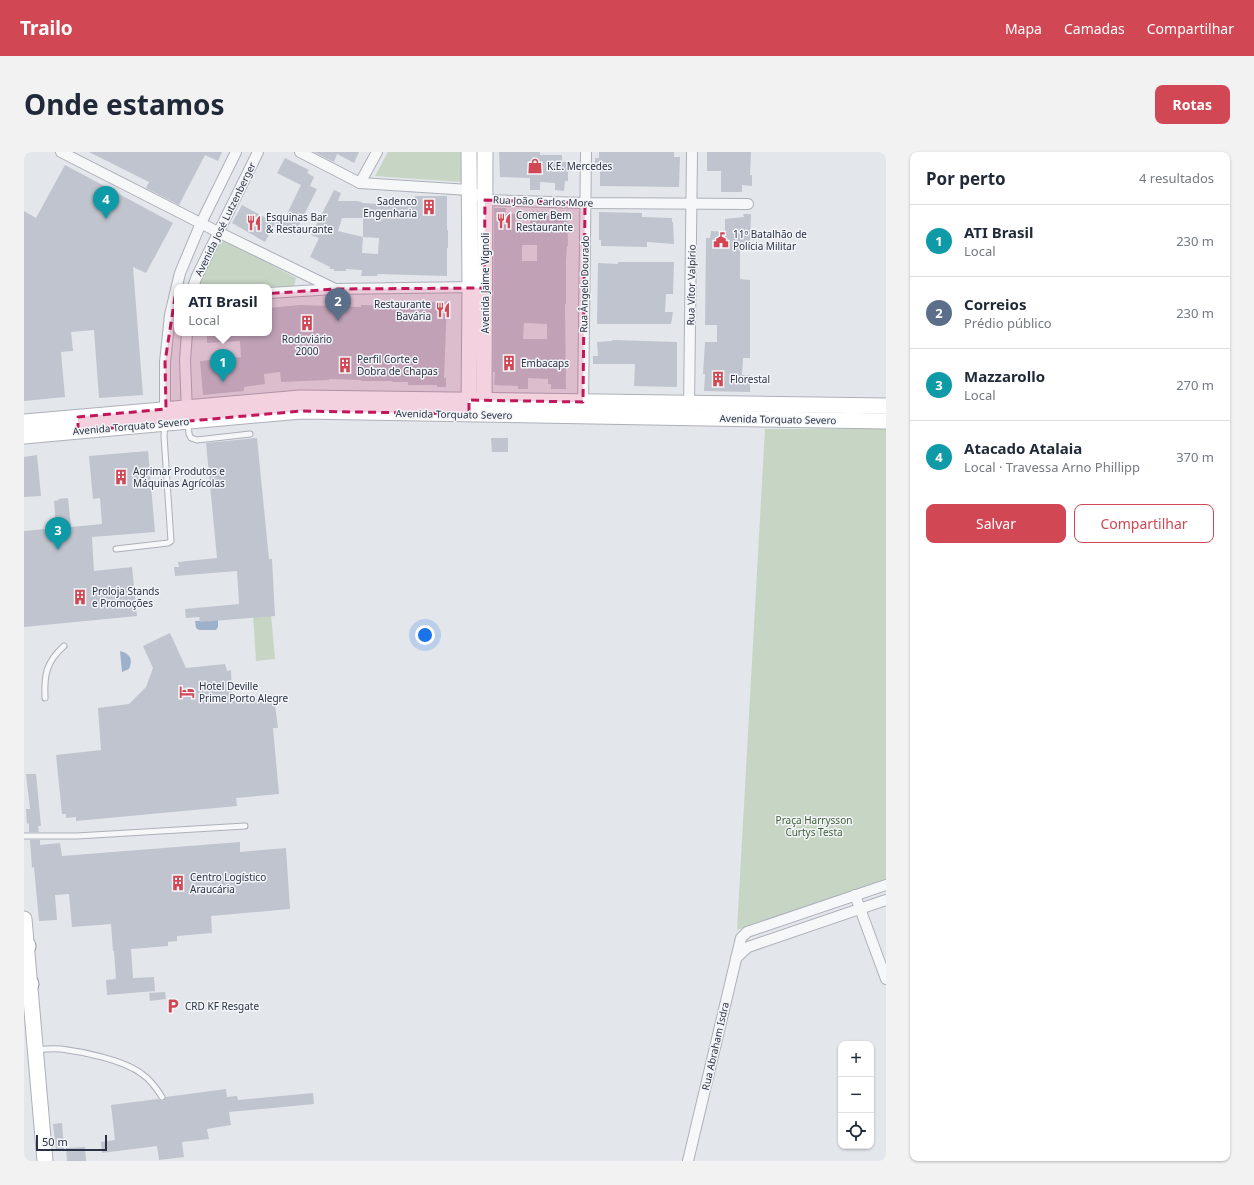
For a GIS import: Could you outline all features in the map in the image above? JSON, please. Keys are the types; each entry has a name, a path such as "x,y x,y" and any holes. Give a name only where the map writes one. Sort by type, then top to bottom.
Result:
{"street":[{"path":"61,152 218,232 335,289"},
{"name":"Avenida José Lutzenberger","path":"178,284 180,273 201,222 236,152"},
{"name":"Avenida José Lutzenberger","path":"195,284 197,276 218,232 258,152"},
{"name":"Rua João Carlos More","path":"300,152 360,183 469,190 485,200 585,203 748,204"},
{"path":"360,183 377,152"},
{"name":"Avenida Jaime Vignoli","path":"469,152 469,190 477,287 484,407"},
{"name":"Avenida Jaime Vignoli","path":"469,407 477,287 485,200 484,152"},
{"name":"Rua Ângelo Dourado","path":"583,409 586,152"},
{"name":"Rua Vítor Valpírio","path":"689,410 692,152"},
{"path":"272,293 335,289 477,287"},
{"name":"Avenida José Lutzenberger","path":"165,416 166,362 170,315 174,303"},
{"path":"187,336 185,360 187,414"},
{"name":"Avenida Torquato Severo","path":"24,436 78,424 187,414 301,411 381,406 689,410 886,406"},
{"name":"Avenida Torquato Severo","path":"689,410 886,421"},
{"name":"Avenida Torquato Severo","path":"24,422 78,424"},
{"path":"886,884 855,895 886,979"},
{"name":"Rua Abraham Isdra","path":"688,1161 741,938 746,932 855,895"},
{"path":"736,958 748,947 886,900"},
{"path":"24,919 26,981 35,1050 45,1161"}],"lane":[{"path":"187,414 189,434 191,438 198,440 250,434"},
{"path":"116,549 168,543 171,541 164,436 165,416"},
{"path":"45,698 44,679 47,669 51,660 64,646"},
{"path":"24,836 77,836 245,826"},
{"path":"35,1050 60,1049 90,1054 119,1063 142,1074 149,1080 162,1097"}],"highlighted area":[{"path":"485,200 585,203 583,402 469,400 469,414 301,411 78,431 78,417 166,409 165,362 175,297 190,299 335,289 484,288"}],"green space":[{"path":"388,152 463,152 462,182 375,176"},
{"path":"219,237 296,278 294,287 272,288 272,284 197,284"},
{"name":"Praça Harrysson Curtys Testa","path":"765,429 886,429 886,879 737,930"},
{"path":"271,614 275,659 256,661 253,615"}],"water":[{"path":"218,620 218,627 216,630 199,630 196,628 195,621"},
{"path":"120,651 127,654 131,660 129,669 122,672"}],"building":[{"path":"89,152 222,152 218,161 205,155 179,205 146,188 149,182"},
{"path":"314,152 359,152 354,163 337,154 334,162"},
{"path":"499,152 540,152 540,155 562,155 562,162 571,162 571,172 568,172 568,181 565,181 564,191 555,190 555,183 540,182 540,190 530,190 530,178 500,177"},
{"path":"599,152 674,152 674,157 680,157 679,187 600,186 600,165 595,165 595,158 599,158"},
{"path":"707,152 751,152 750,175 752,175 752,186 742,185 742,192 721,192 721,171 707,171"},
{"path":"285,158 309,170 307,173 314,177 310,186 317,189 294,235 275,226 281,213 286,216 301,185 277,173"},
{"path":"65,165 173,223 146,273 133,267 143,395 99,398 94,330 71,332 73,351 61,352 65,397 24,401 24,211 36,218"},
{"path":"334,190 341,193 338,201 357,201 362,203 379,204 379,201 415,202 415,196 447,196 447,276 378,274 377,276 361,276 362,270 346,269 346,271 334,271 334,269 330,269 330,267 310,257 319,238 311,235","holes":["342,218 363,218 363,237 338,231","363,237 379,238 378,254 362,253"]},
{"name":"Esquinas Bar & Restaurante","path":"242,205 275,223 265,242 232,223"},
{"path":"494,208 506,208 506,214 515,214 515,230 530,230 530,211 567,212 568,246 566,261 565,304 566,389 551,389 551,384 548,384 548,379 528,378 528,389 518,389 518,386 494,385 495,372 493,372","holes":["522,245 537,245 537,261 522,261","524,323 547,324 547,339 523,339"]},
{"path":"599,212 642,213 642,217 672,218 674,244 647,242 647,247 601,246 601,240 599,240"},
{"path":"743,214 751,214 750,248 740,248 740,279 750,280 750,358 743,358 742,375 750,375 750,392 704,391 705,374 703,374 705,342 717,342 717,325 705,325 706,238 710,238 711,231 725,232 725,219 744,217"},
{"path":"618,262 674,262 673,294 666,294 665,312 673,312 671,324 597,324 598,263 618,264"},
{"path":"413,302 447,302 444,378 446,378 446,387 437,387 437,385 408,385 408,382 329,379 281,382 280,372 264,374 265,384 244,387 244,391 203,395 200,361 241,357 240,341 207,343 207,336 272,336 272,308 300,305 361,307 361,305 393,306 393,308 408,309 408,305 413,305"},
{"path":"612,340 677,342 677,387 634,386 635,364 593,364 593,356 598,356 597,342"},
{"path":"257,438 269,559 272,559 275,616 200,622 199,617 186,618 185,609 239,604 237,571 175,576 174,567 179,567 178,562 217,558 206,443"},
{"path":"491,438 508,438 508,452 492,452"},
{"path":"148,451 155,532 92,537 94,571 132,567 137,616 24,627 24,531 56,528 54,501 68,498 71,527 102,524 100,498 93,499 89,456"},
{"path":"37,455 41,496 24,497 24,457"},
{"path":"170,633 186,668 225,664 227,671 231,670 232,701 274,697 278,728 273,728 279,794 236,798 237,806 76,821 76,817 66,818 66,814 62,814 56,755 101,750 98,708 129,704 146,687 153,668 143,646"},
{"path":"26,774 36,774 41,826 38,826 39,832 29,832 29,823 27,824 26,809 30,809"},
{"name":"Centro Logístico Araucária","path":"30,840 40,840 40,845 60,843 62,856 240,842 240,852 286,848 290,909 211,916 212,933 177,936 177,941 168,942 168,946 131,949 133,978 154,977 155,991 107,995 106,980 116,979 111,924 72,927 69,894 55,895 57,920 39,921"},
{"path":"165,992 166,999 150,1001 149,993"},
{"path":"226,1089 227,1097 237,1096 238,1100 313,1093 314,1104 229,1112 231,1125 207,1129 209,1139 182,1142 184,1157 159,1160 157,1146 102,1153 101,1142 115,1140 111,1105 158,1099 163,1101 166,1097"},
{"path":"62,1123 64,1149 56,1150 53,1124"},
{"path":"85,1147 86,1161 67,1161 66,1148"}],"place":[{"name":"K.E. Mercedes","path":"535,166"},
{"name":"Sadenco Engenharia","path":"429,207"},
{"name":"Atacado Atalaia","path":"106,219"},
{"name":"Comer Bem Restaurante","path":"504,221"},
{"name":"Esquinas Bar & Restaurante","path":"254,223"},
{"name":"11º Batalhão de Polícia Militar","path":"721,240"},
{"name":"Restaurante Bavária","path":"443,310"},
{"name":"Correios","path":"338,321"},
{"name":"Rodoviário 2000","path":"307,323"},
{"name":"Embacaps","path":"509,363"},
{"name":"Perfil Corte e Dobra de Chapas","path":"345,365"},
{"name":"Florestal","path":"718,379"},
{"name":"ATI Brasil","path":"223,382"},
{"name":"Agrimar Produtos e Máquinas Agrícolas","path":"121,477"},
{"name":"Mazzarollo","path":"58,550"},
{"name":"Proloja Stands e Promoções","path":"80,597"},
{"name":"Hotel Deville Prime Porto Alegre","path":"187,692"},
{"name":"Centro Logístico Araucária","path":"178,883"},
{"name":"CRD KF Resgate","path":"173,1006"}]}
